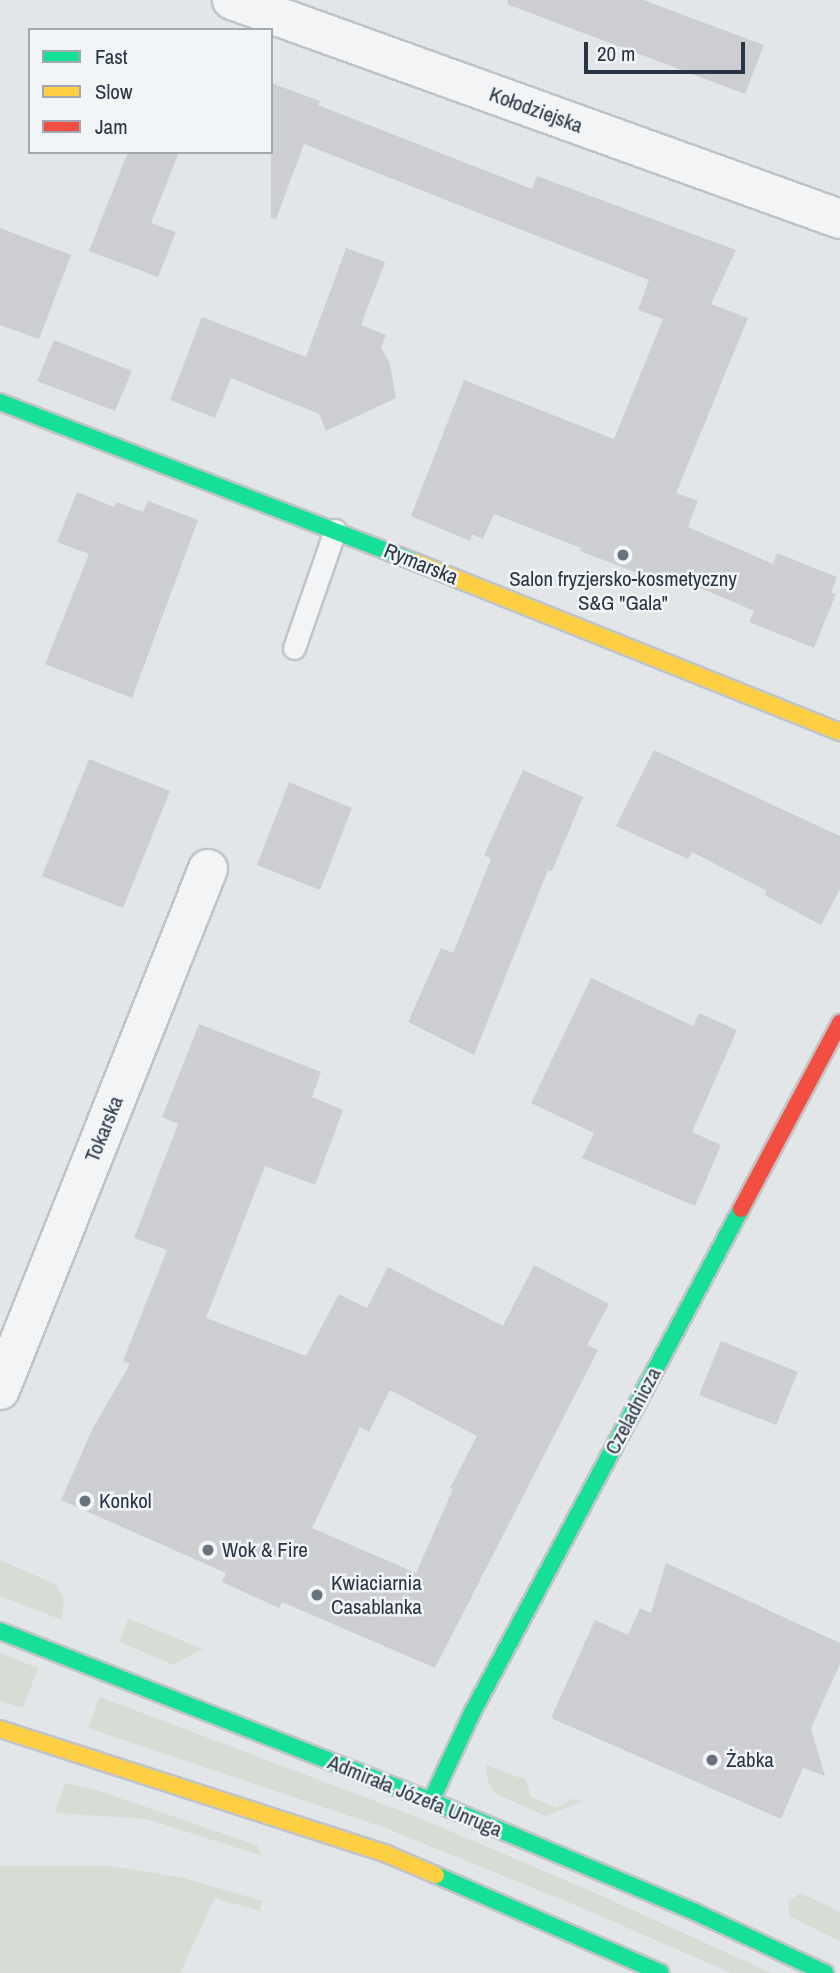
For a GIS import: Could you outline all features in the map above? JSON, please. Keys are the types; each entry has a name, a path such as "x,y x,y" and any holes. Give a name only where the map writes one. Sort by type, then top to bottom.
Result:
{"street":[{"name":"Kołodziejska","path":"232,0 840,219"},
{"name":"Rymarska","path":"0,402 335,530 840,732"},
{"name":"Tokarska","path":"0,1390 208,869"},
{"name":"Czeladnicza","path":"431,1801 472,1713 840,1023"},
{"name":"Admirała Józefa Unruga","path":"0,1631 431,1801 695,1912 825,1973"},
{"path":"0,1729 389,1855 661,1973"}],"lane":[{"path":"294,648 335,530"}],"shaded area":[{"path":"0,1560 55,1584 64,1599 62,1620 0,1596"},
{"path":"128,1619 203,1649 173,1665 120,1642"},
{"path":"0,1653 38,1668 23,1708 0,1701"},
{"path":"100,1697 412,1815 584,1888 772,1973 731,1973 582,1908 388,1829 88,1728"},
{"path":"486,1765 526,1780 531,1797 557,1808 571,1799 584,1801 546,1816 496,1794 488,1783"},
{"path":"65,1783 93,1789 257,1845 262,1856 147,1819 55,1813"},
{"path":"0,1866 109,1866 180,1877 263,1901 259,1911 215,1898 180,1973 0,1973"},
{"path":"800,1893 840,1912 840,1941 789,1916 788,1902"}],"building":[{"path":"508,0 643,0 764,45 745,94 507,4"},
{"path":"273,84 320,101 318,105 532,189 537,176 736,250 711,304 748,318 676,493 698,501 688,527 773,564 777,553 837,577 831,593 836,594 814,648 749,622 754,611 670,575 666,584 494,514 483,539 472,534 470,541 411,516 464,380 614,439 663,319 638,310 649,280 304,144 276,219 271,218"},
{"path":"127,154 178,154 151,223 176,232 158,277 89,251"},
{"path":"0,228 71,255 39,339 0,325"},
{"path":"346,248 385,262 361,325 386,335 381,347 390,364 396,398 326,431 319,414 231,378 215,418 170,400 202,317 306,357"},
{"path":"54,340 132,371 115,411 37,381"},
{"path":"77,492 114,507 117,502 143,512 148,501 198,520 132,698 45,664 89,554 57,542"},
{"path":"654,750 840,836 840,889 821,925 765,895 767,891 692,852 688,859 616,826"},
{"path":"89,759 170,791 123,908 42,876"},
{"path":"523,770 583,797 552,871 548,870 474,1055 408,1022 441,948 453,953 491,859 484,855"},
{"path":"289,782 352,808 320,890 257,865"},
{"path":"591,978 693,1026 699,1013 737,1030 692,1132 721,1145 695,1206 582,1158 594,1133 531,1103"},
{"path":"199,1024 321,1072 312,1097 343,1110 315,1185 265,1166 206,1318 306,1356 339,1294 367,1308 388,1267 503,1326 534,1265 609,1304 587,1345 598,1350 435,1668 282,1602 279,1608 222,1582 226,1573 61,1500 93,1428 130,1364 123,1361 167,1250 134,1238 178,1124 162,1117","holes":["390,1390 477,1436 450,1488 453,1489 416,1573 312,1528 360,1427 369,1432"]},
{"path":"721,1341 798,1372 776,1425 699,1395"},
{"path":"666,1563 840,1643 840,1664 811,1728 825,1776 803,1768 781,1819 551,1718 595,1620 628,1635 640,1608 651,1613"}],"traffic: fast":[{"path":"0,402 415,562"},
{"path":"431,1801 472,1713 741,1209"},
{"path":"0,1631 431,1801 695,1912 825,1973"},
{"path":"436,1875 661,1973"}],"traffic: slow":[{"path":"415,562 840,732"},
{"path":"0,1729 389,1855 436,1875"}],"traffic: jam":[{"path":"741,1209 840,1023"}],"place":[{"name":"Salon fryzjersko-kosmetyczny S&G \"Gala\"","path":"623,555"},
{"name":"Konkol","path":"85,1501"},
{"name":"Wok & Fire","path":"208,1550"},
{"name":"Kwiaciarnia Casablanka","path":"317,1595"},
{"name":"Żabka","path":"712,1760"}]}
